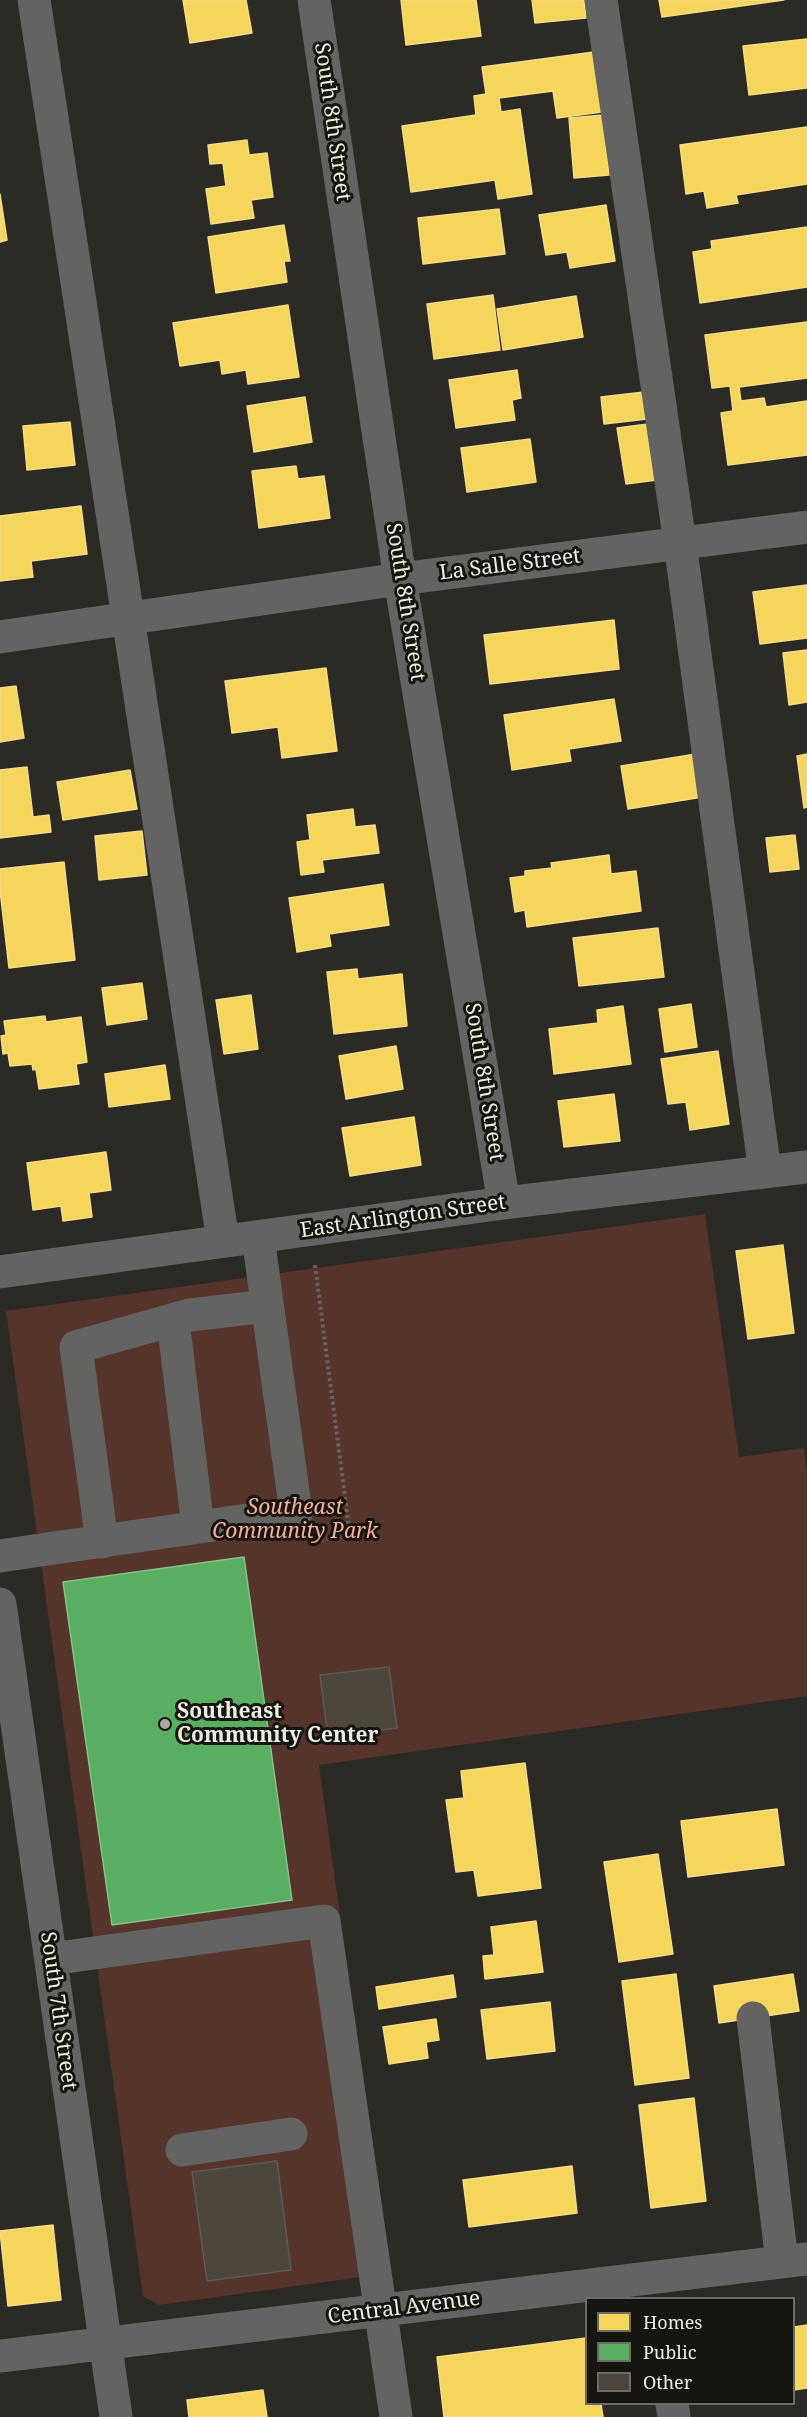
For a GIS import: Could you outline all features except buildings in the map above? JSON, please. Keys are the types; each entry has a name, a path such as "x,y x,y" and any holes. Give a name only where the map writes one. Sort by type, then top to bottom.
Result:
{"street":[{"path":"34,0 223,1241"},
{"name":"South 8th Street","path":"314,0 400,579 504,1203"},
{"path":"601,0 680,543 765,1172"},
{"name":"La Salle Street","path":"0,637 400,579 807,527"},
{"name":"East Arlington Street","path":"0,1272 504,1203 807,1167"},
{"path":"0,1556 296,1513 258,1237"},
{"path":"102,1542 76,1347 190,1315 267,1306"},
{"path":"173,1320 198,1527"},
{"name":"South 7th Street","path":"0,1604 116,2417"},
{"path":"51,1959 324,1921 396,2417"},
{"path":"753,2018 795,2260"},
{"path":"182,2150 291,2134"},
{"name":"Central Avenue","path":"0,2356 382,2310 656,2289 795,2260"}],"path":[{"path":"311,1229 350,1536 315,1540"}],"green space":[{"name":"Southeast Community Park","path":"705,1214 739,1457 804,1448 807,1471 807,1696 319,1765 390,2273 159,2305 143,2296 6,1311"}],"place":[{"name":"Southeast Community Center","path":"165,1724"}]}
